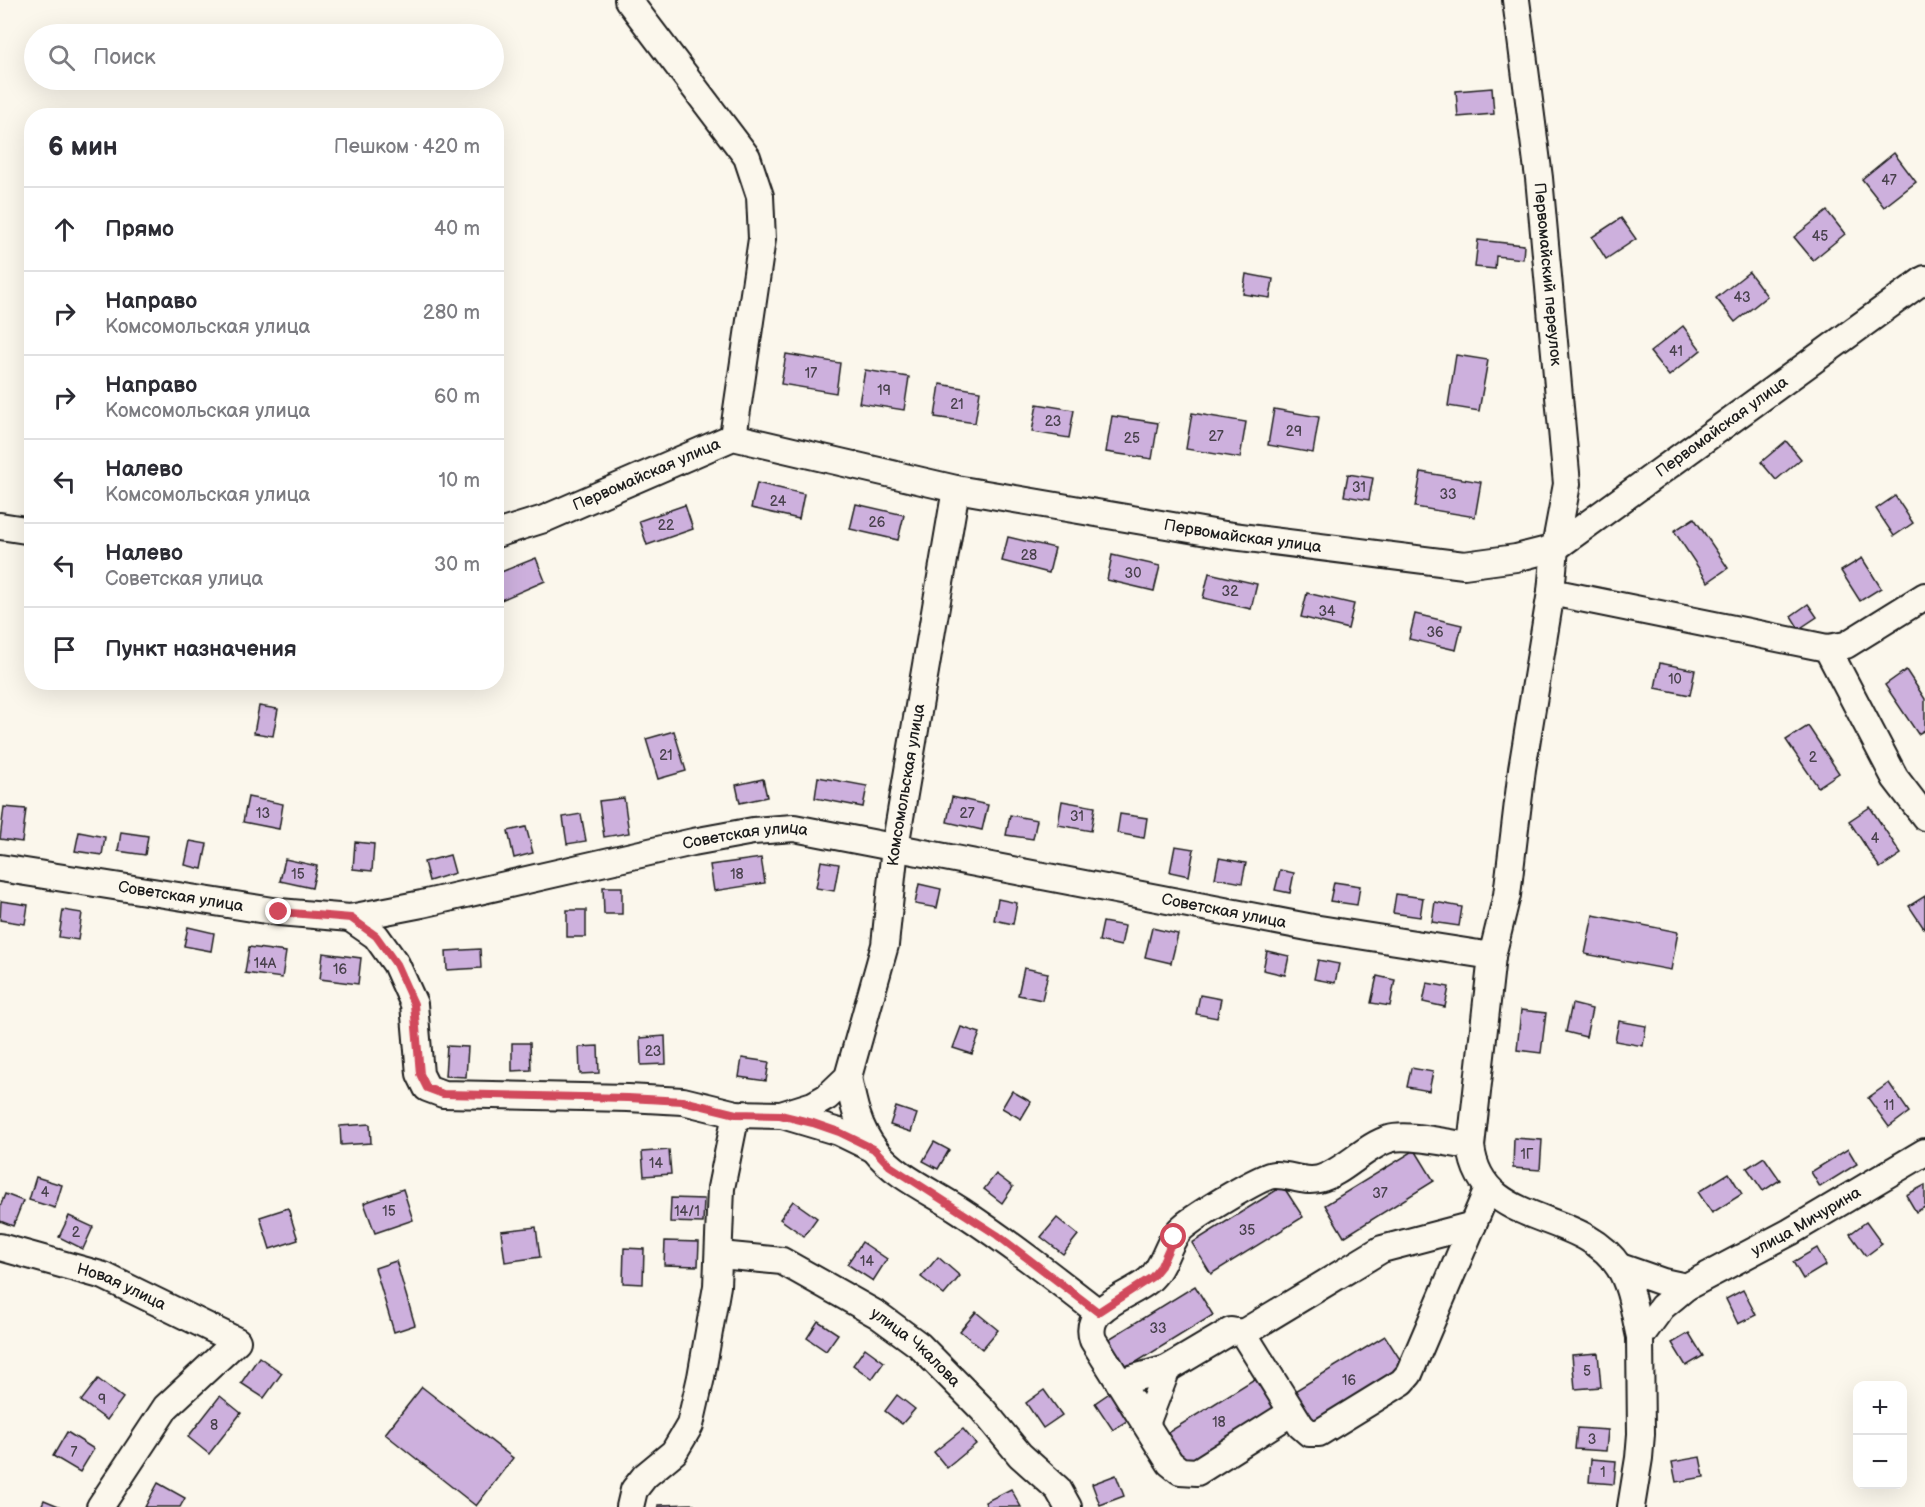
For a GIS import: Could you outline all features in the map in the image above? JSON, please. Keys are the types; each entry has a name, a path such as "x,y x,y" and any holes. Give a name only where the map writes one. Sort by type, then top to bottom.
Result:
{"street":[{"path":"628,0 747,157 760,196 762,239 733,437"},
{"name":"Первомайский переулок","path":"1488,1189 1476,1172 1471,1146 1492,956 1507,895 1521,769 1567,484 1539,178 1516,0"},
{"name":"Первомайская улица","path":"504,532 544,519 733,437 956,489 1225,535 1464,565 1516,558 1555,548 1925,279"},
{"name":"Комсомольская улица","path":"956,489 895,847 885,945 848,1077 853,1107 874,1149 890,1166 997,1235 1098,1312"},
{"path":"0,526 24,530"},
{"path":"1551,592 1827,648 1846,645 1925,596"},
{"path":"1827,648 1895,778 1925,817"},
{"name":"Советская улица","path":"0,868 279,912 351,918 693,842 753,831 794,828 1313,928 1492,956"},
{"name":"Комсомольская улица","path":"351,918 376,936 396,964 414,1004 420,1074 427,1088 443,1094 683,1101 736,1114 780,1115 839,1132 874,1149"},
{"name":"Комсомольская улица","path":"780,1115 813,1105 827,1097 848,1077"},
{"path":"630,1507 634,1490 645,1476 674,1452 690,1425 715,1297 720,1255 721,1188 736,1114"},
{"path":"1292,1412 1197,1472 1180,1471 1170,1463 1094,1340 1090,1331 1092,1322 1098,1312 1152,1277 1161,1266 1174,1237 1185,1225 1258,1180 1275,1175 1302,1180 1318,1179 1381,1142 1396,1137 1471,1146"},
{"name":"улица Мичурина","path":"1640,1337 1662,1307 1686,1287 1791,1232 1925,1152"},
{"path":"1119,1382 1167,1369 1226,1333 1235,1330 1243,1333 1305,1430 1313,1434 1319,1433 1406,1378 1413,1369 1488,1189 1505,1202 1583,1235 1620,1267 1686,1287"},
{"path":"1243,1333 1382,1249 1473,1224"},
{"name":"Новая улица","path":"0,1247 104,1276 237,1341 166,1407 100,1507"},
{"name":"улица Чкалова","path":"720,1255 782,1261 878,1316 920,1345 983,1410 1020,1455 1058,1489 1068,1507"},
{"path":"1620,1267 1640,1337 1641,1434 1631,1507"},
{"path":"1146,1424 1167,1369"}],"building":[{"path":"1492,88 1494,114 1458,117 1456,91"},
{"path":"1894,153 1916,182 1884,207 1862,179"},
{"path":"1827,211 1845,234 1813,260 1794,237"},
{"path":"1621,218 1636,239 1606,259 1592,237"},
{"path":"1478,240 1524,245 1523,259 1496,256 1495,269 1475,267"},
{"path":"1749,272 1767,296 1735,322 1716,298"},
{"path":"1246,274 1273,279 1270,298 1243,294"},
{"path":"1683,326 1701,350 1669,376 1650,352"},
{"path":"786,354 840,363 836,393 781,384"},
{"path":"1456,355 1488,360 1479,411 1448,406"},
{"path":"865,370 909,377 904,410 859,403"},
{"path":"940,384 980,391 975,423 935,417"},
{"path":"1037,404 1074,410 1069,438 1032,432"},
{"path":"1274,409 1319,417 1313,453 1268,445"},
{"path":"1192,413 1246,422 1240,458 1186,449"},
{"path":"1112,416 1158,423 1152,459 1106,452"},
{"path":"1786,441 1801,459 1776,480 1761,462"},
{"path":"1421,472 1481,482 1475,517 1415,507"},
{"path":"1348,474 1373,478 1369,500 1344,496"},
{"path":"757,483 804,494 799,519 751,508"},
{"path":"1895,496 1913,523 1894,536 1876,509"},
{"path":"856,504 904,515 898,540 850,529"},
{"path":"685,505 693,529 647,545 639,521"},
{"path":"1694,518 1728,568 1708,582 1674,531"},
{"path":"1008,537 1055,548 1049,573 1002,561"},
{"path":"1112,555 1160,566 1154,591 1107,580"},
{"path":"536,558 545,581 504,599 504,571"},
{"path":"1862,558 1881,588 1860,601 1841,571"},
{"path":"1209,573 1257,584 1251,609 1203,598"},
{"path":"1307,593 1354,604 1348,629 1301,617"},
{"path":"1808,604 1817,617 1799,629 1791,616"},
{"path":"1415,614 1462,625 1456,650 1409,639"},
{"path":"1660,663 1695,670 1690,695 1655,688"},
{"path":"1906,670 1925,699 1925,730 1918,734 1885,685"},
{"path":"259,706 278,709 273,736 254,733"},
{"path":"1808,726 1839,773 1818,787 1786,740"},
{"path":"674,731 686,771 658,779 646,739"},
{"path":"818,777 867,786 863,807 815,798"},
{"path":"763,779 767,797 740,803 736,785"},
{"path":"248,797 283,804 279,829 243,822"},
{"path":"952,797 988,805 982,830 947,822"},
{"path":"624,798 629,833 604,837 599,801"},
{"path":"1062,801 1095,807 1091,831 1058,825"},
{"path":"4,807 26,809 22,842 0,839"},
{"path":"1870,807 1901,854 1880,868 1849,821"},
{"path":"581,814 586,841 567,844 563,817"},
{"path":"1120,814 1147,818 1144,838 1117,833"},
{"path":"1010,815 1037,820 1033,839 1006,835"},
{"path":"526,827 533,853 514,858 508,831"},
{"path":"79,832 105,837 102,855 75,851"},
{"path":"121,832 148,836 145,855 118,851"},
{"path":"190,841 207,844 202,869 185,865"},
{"path":"355,842 374,844 372,871 353,869"},
{"path":"1175,846 1194,849 1189,876 1170,872"},
{"path":"450,855 455,873 429,881 424,862"},
{"path":"761,858 765,883 714,891 710,865"},
{"path":"1219,858 1246,863 1242,883 1215,878"},
{"path":"285,859 317,866 312,888 280,881"},
{"path":"821,861 839,864 834,891 816,888"},
{"path":"1280,870 1294,873 1290,893 1275,890"},
{"path":"1334,882 1360,886 1357,905 1330,901"},
{"path":"919,884 941,889 937,908 915,904"},
{"path":"603,887 622,887 622,914 604,914"},
{"path":"1396,894 1423,898 1420,917 1393,913"},
{"path":"1925,896 1925,930 1909,906"},
{"path":"998,899 1017,903 1013,924 994,920"},
{"path":"1,901 28,905 25,924 0,920"},
{"path":"1435,902 1462,907 1459,926 1432,922"},
{"path":"63,910 82,913 78,940 59,937"},
{"path":"567,910 586,910 586,937 567,937"},
{"path":"1593,915 1678,932 1671,970 1585,954"},
{"path":"1103,922 1125,926 1121,946 1099,941"},
{"path":"188,927 214,933 211,951 184,946"},
{"path":"1152,928 1178,934 1171,963 1145,957"},
{"path":"249,947 286,952 282,978 245,973"},
{"path":"480,949 481,968 447,970 446,951"},
{"path":"1267,951 1289,956 1285,975 1263,970"},
{"path":"323,953 361,958 358,984 320,979"},
{"path":"1318,960 1339,964 1335,983 1314,979"},
{"path":"1024,968 1048,973 1042,1000 1018,995"},
{"path":"1377,976 1395,980 1390,1006 1371,1003"},
{"path":"1427,983 1449,987 1445,1007 1423,1002"},
{"path":"1200,995 1221,999 1217,1018 1196,1014"},
{"path":"1572,1004 1592,1009 1586,1037 1566,1032"},
{"path":"1521,1010 1546,1013 1541,1053 1517,1050"},
{"path":"1619,1021 1646,1026 1643,1046 1615,1041"},
{"path":"961,1027 980,1033 972,1054 953,1048"},
{"path":"665,1036 666,1064 641,1065 640,1038"},
{"path":"512,1043 530,1043 531,1070 512,1071"},
{"path":"447,1046 468,1047 466,1077 445,1076"},
{"path":"598,1046 599,1073 580,1074 579,1047"},
{"path":"742,1058 769,1062 766,1081 739,1077"},
{"path":"1411,1068 1433,1072 1429,1091 1407,1087"},
{"path":"1889,1083 1909,1112 1889,1127 1868,1098"},
{"path":"1012,1091 1031,1102 1021,1119 1002,1108"},
{"path":"896,1107 917,1114 911,1132 890,1125"},
{"path":"370,1124 371,1143 341,1145 340,1126"},
{"path":"1514,1138 1542,1140 1540,1170 1513,1168"},
{"path":"934,1142 949,1150 938,1169 923,1161"},
{"path":"1848,1149 1857,1164 1820,1187 1811,1172"},
{"path":"669,1150 671,1174 644,1176 642,1152"},
{"path":"1415,1150 1434,1181 1344,1237 1325,1205"},
{"path":"1764,1157 1780,1180 1763,1191 1747,1168"},
{"path":"1729,1173 1742,1194 1712,1213 1698,1192"},
{"path":"996,1174 1013,1187 1002,1203 984,1189"},
{"path":"36,1177 62,1185 55,1208 29,1200"},
{"path":"1925,1185 1925,1207 1916,1212 1906,1195"},
{"path":"1283,1186 1303,1217 1211,1274 1192,1243"},
{"path":"403,1189 413,1220 375,1233 364,1203"},
{"path":"5,1194 23,1201 13,1226 0,1221 0,1207"},
{"path":"671,1198 704,1199 703,1223 670,1222"},
{"path":"793,1201 817,1218 804,1236 780,1219"},
{"path":"288,1208 298,1240 270,1249 260,1217"},
{"path":"69,1216 93,1227 83,1249 59,1237"},
{"path":"1057,1218 1078,1235 1063,1254 1041,1237"},
{"path":"1866,1222 1882,1244 1866,1256 1850,1234"},
{"path":"536,1227 540,1257 505,1262 501,1231"},
{"path":"665,1241 699,1242 698,1266 664,1265"},
{"path":"862,1242 887,1259 873,1281 847,1264"},
{"path":"624,1248 644,1249 643,1284 623,1283"},
{"path":"1817,1248 1826,1265 1803,1279 1793,1262"},
{"path":"938,1257 960,1276 944,1295 921,1277"},
{"path":"396,1261 415,1325 394,1332 375,1268"},
{"path":"1195,1286 1213,1315 1122,1371 1104,1342"},
{"path":"1743,1290 1756,1315 1738,1324 1726,1299"},
{"path":"976,1312 998,1330 982,1349 960,1331"},
{"path":"818,1321 838,1334 826,1351 807,1338"},
{"path":"1689,1333 1703,1356 1686,1366 1672,1343"},
{"path":"1385,1336 1405,1367 1313,1424 1293,1392"},
{"path":"865,1348 884,1362 872,1379 853,1365"},
{"path":"1598,1353 1601,1387 1575,1389 1572,1355"},
{"path":"259,1357 282,1373 264,1398 241,1383"},
{"path":"1256,1378 1275,1409 1183,1465 1164,1435"},
{"path":"98,1379 123,1398 107,1420 81,1401"},
{"path":"422,1387 513,1458 476,1506 385,1434"},
{"path":"1044,1390 1062,1415 1043,1428 1026,1403"},
{"path":"1111,1392 1130,1419 1113,1430 1095,1403"},
{"path":"897,1395 915,1409 902,1424 885,1411"},
{"path":"220,1396 241,1413 209,1454 188,1437"},
{"path":"1577,1428 1608,1430 1606,1451 1575,1449"},
{"path":"963,1429 976,1444 947,1468 934,1452"},
{"path":"67,1432 94,1449 80,1472 53,1456"},
{"path":"1700,1457 1704,1477 1676,1482 1672,1462"},
{"path":"1591,1459 1616,1461 1614,1484 1589,1482"},
{"path":"1116,1475 1124,1496 1100,1505 1092,1484"},
{"path":"158,1483 185,1498 180,1507 145,1507"},
{"path":"1011,1489 1021,1507 987,1507 985,1502"},
{"path":"44,1500 61,1507 41,1507"},
{"path":"694,1504 694,1507 658,1507 658,1505"}],"route":[{"path":"279,912 351,918 376,936 396,964 414,1004 420,1074 427,1088 443,1094 683,1101 736,1114 780,1115 813,1123 839,1132 874,1149 890,1166 997,1235 1098,1312 1147,1282 1161,1266 1174,1237"}]}
